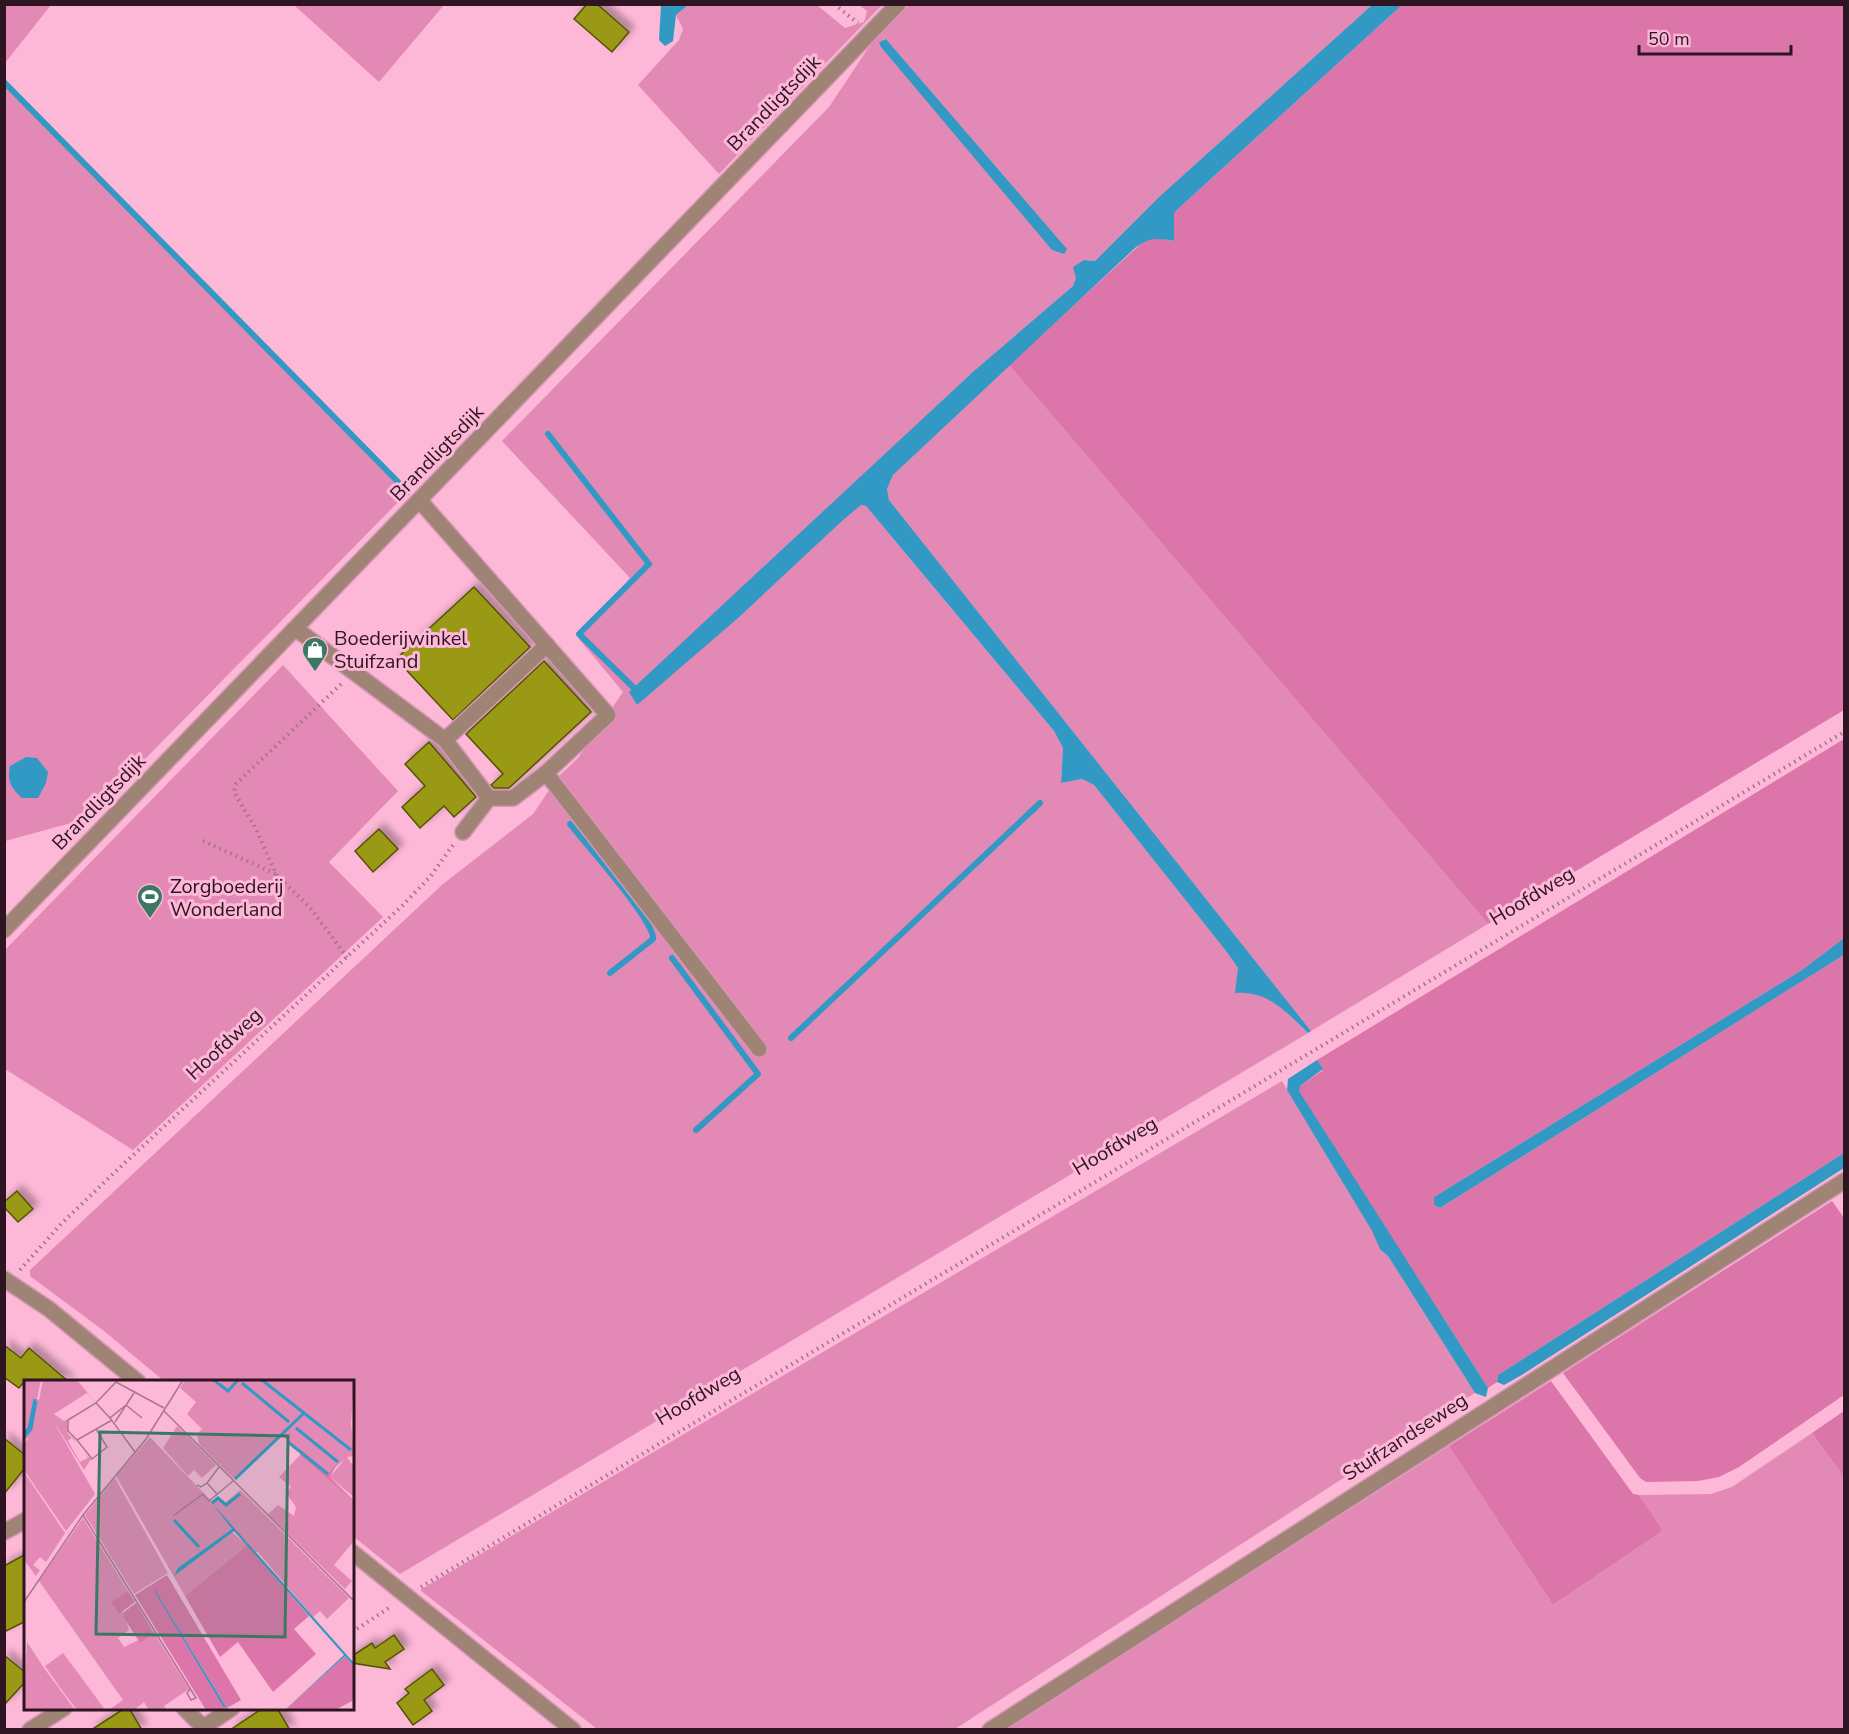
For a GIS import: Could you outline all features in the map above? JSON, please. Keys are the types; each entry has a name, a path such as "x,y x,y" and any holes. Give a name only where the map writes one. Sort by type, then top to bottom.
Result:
{"street":[{"name":"Brandligtsdijk","path":"4,930 898,4"},
{"path":"420,501 608,715 546,773 513,798 489,798"},
{"path":"296,629 445,740 489,798"},
{"path":"445,740 547,645"},
{"path":"546,773 759,1049"},
{"path":"463,832 489,798"},
{"name":"Stuifzandseweg","path":"990,1730 1845,1181"},
{"path":"7,1280 49,1309 136,1380"},
{"path":"4,1532 24,1521"},
{"path":"354,1554 573,1730"},
{"path":"30,1730 61,1710"},
{"path":"186,1710 205,1728 229,1710"}],"path":[{"path":"834,4 870,33"},
{"path":"347,957 311,909 277,875 256,829 235,798 236,784 353,672"},
{"name":"Hoofdweg","path":"354,1631 407,1595 1845,732"},
{"name":"Hoofdweg","path":"7,1280 116,1171 430,877 463,832"},
{"path":"203,841 277,875"}],"shaded area":[{"path":"4,5 51,5 5,63"},
{"path":"294,5 444,5 379,82"},
{"path":"688,5 817,5 845,28 864,22 867,11 859,5 882,5 719,174 638,85 679,40 683,29 676,15"},
{"path":"909,5 1372,5 1159,197 1095,261 1084,260 1073,286 975,370 850,487 861,505 866,506 1054,731 1063,748 1061,783 1082,779 1094,785 1226,951 1238,968 1238,980 1289,1014 1308,1033 400,1574 354,1537 354,1380 163,1380 104,1331 30,1276 30,1270 443,884 533,814 558,777 578,758 623,692 579,639 630,578 502,441 829,107 877,35","holes":["886,39 1067,249 879,42","832,504 637,705 630,692"]},
{"path":"1402,5 1844,5 1844,710 1488,924 1009,365 1146,239 1157,238 1173,241 1174,213"},
{"path":"4,80 315,400 408,492 86,819 5,841"},
{"path":"1009,365 1488,924 1311,1031 889,500 887,489 893,475"},
{"path":"283,665 398,791 329,862 383,917 133,1150 5,1069 5,950"},
{"path":"1844,739 1844,938 1802,970 1434,1197 1434,1205 1440,1208 1844,955 1844,1153 1498,1375 1497,1382 1488,1388 1298,1091 1300,1086 1323,1070 1317,1060"},
{"path":"1282,1081 1380,1248 1388,1256 1475,1393 955,1729 597,1729 420,1590"},
{"path":"1832,1201 1844,1218 1844,1395 1739,1467 1719,1477 1698,1481 1646,1482 1640,1478 1563,1373"},
{"path":"1551,1381 1633,1494 1639,1495 1662,1529 1661,1532 1553,1605 1449,1446"},
{"path":"1844,1411 1844,1477 1812,1433"},
{"path":"1812,1433 1844,1477 1844,1729 1004,1730 1449,1446 1553,1605 1661,1532 1662,1529 1639,1495 1711,1494 1732,1487"}],"water":[{"path":"661,5 688,5 676,15 673,41 665,46 659,40"},
{"path":"1372,5 1402,5 1174,213 1174,241 1153,239 1135,248 893,475 887,489 889,500 1311,1031 1308,1033 1284,1010 1267,999 1247,993 1235,993 1238,968 1226,951 1094,785 1082,779 1061,783 1063,748 1054,731 866,506 861,505 843,520 738,618 637,705 629,692 975,370 1073,286 1076,278 1073,267 1084,260 1095,261 1159,197"},
{"path":"886,39 1067,249 1064,254 1052,250 881,47 879,42"},
{"path":"26,757 37,758 48,772 46,783 38,798 22,798 10,780 10,766"},
{"path":"1844,938 1844,955 1440,1208 1434,1205 1434,1197 1802,970"},
{"path":"1317,1060 1323,1069 1300,1086 1299,1091 1488,1388 1486,1397 1475,1393 1388,1256 1380,1249 1372,1231 1287,1090 1288,1079"},
{"path":"1844,1153 1844,1168 1520,1376 1504,1385 1497,1382 1498,1375"}],"building":[{"path":"587,4 597,4 629,32 612,52 574,19"},
{"path":"474,587 530,647 453,720 396,659"},
{"path":"544,661 591,712 509,788 494,788 491,785 503,774 466,734"},
{"path":"429,742 476,797 454,817 444,806 420,828 402,807 425,786 405,764"},
{"path":"379,829 398,849 373,872 355,851"},
{"path":"17,1191 33,1209 18,1222 4,1207 4,1202"},
{"path":"4,1345 21,1358 29,1348 67,1380 24,1380 19,1388 4,1377"},
{"path":"4,1438 24,1454 24,1469 4,1494"},
{"path":"24,1555 24,1622 4,1632 4,1566"},
{"path":"394,1635 404,1649 385,1662 390,1669 354,1663 354,1655 372,1643 375,1648"},
{"path":"4,1655 24,1671 24,1683 4,1705"},
{"path":"432,1669 444,1685 424,1700 432,1711 413,1725 397,1703 409,1693 405,1689"},
{"path":"122,1710 130,1710 142,1730 91,1730"},
{"path":"260,1710 278,1710 290,1730 230,1730"}],"waterway":[{"path":"4,82 408,492"},
{"path":"548,434 649,564 579,634 634,688"},
{"path":"791,1038 1040,803"},
{"path":"570,824 631,899 651,930 653,939 610,973"},
{"path":"672,958 758,1074 696,1130"}],"place":[{"name":"Boederijwinkel Stuifzand","path":"315,673"},
{"name":"Zorgboederij Wonderland","path":"150,920"}]}
